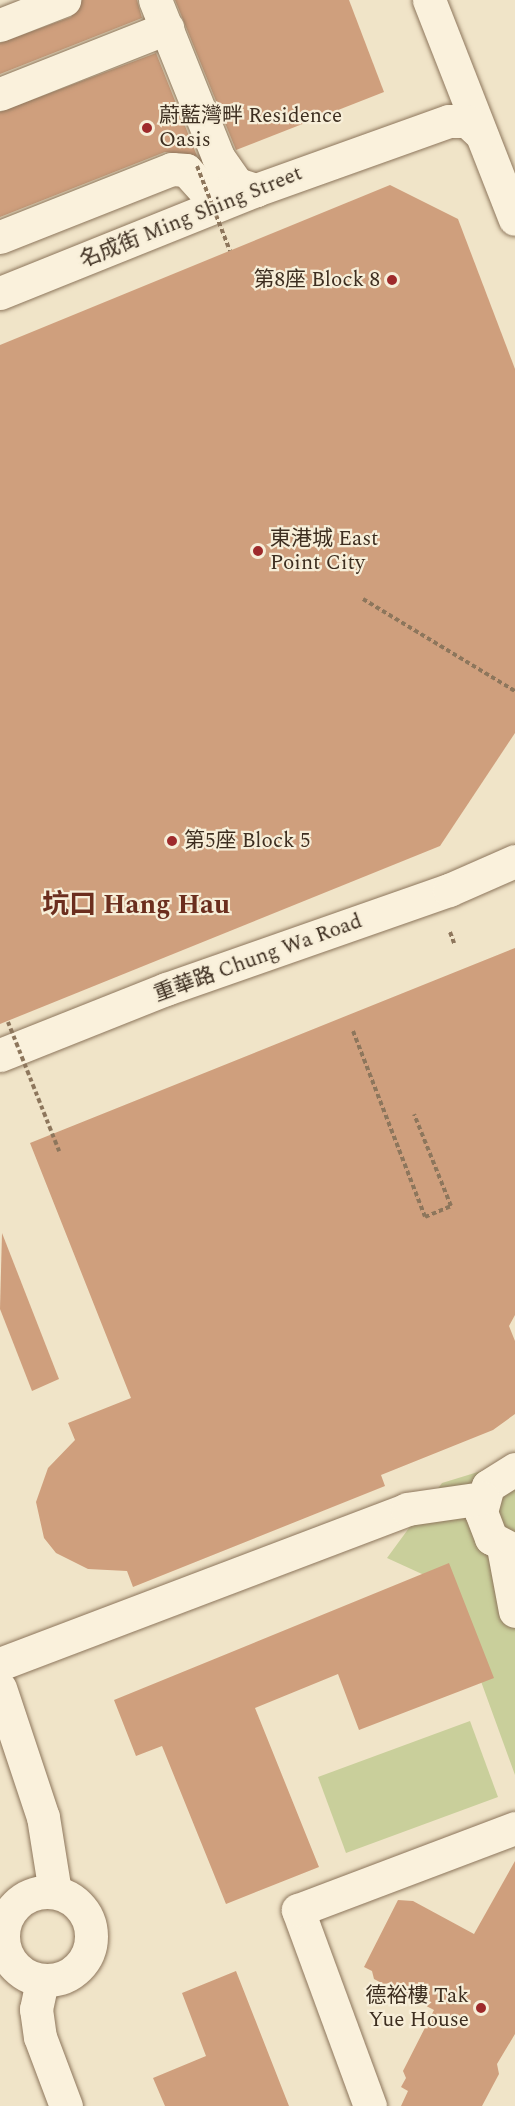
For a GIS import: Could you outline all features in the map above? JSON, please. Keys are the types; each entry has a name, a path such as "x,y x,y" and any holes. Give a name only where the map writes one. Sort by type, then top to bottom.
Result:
{"street":[{"path":"0,6 41,0"},
{"path":"0,26 64,0"},
{"path":"427,2 515,219"},
{"path":"0,94 161,14 225,170 237,184 256,190"},
{"name":"名成街 Ming Shing Street","path":"0,292 256,190 449,121 467,121 481,134"},
{"path":"0,237 172,169 186,170 204,190 221,195 256,190"},
{"name":"重華路 Chung Wa Road","path":"0,1055 166,989 449,890 515,861"},
{"path":"449,890 515,887"},
{"path":"515,1469 496,1478 483,1498 484,1526 509,1549 515,1611"},
{"path":"0,1664 406,1509 483,1498"},
{"path":"0,1688 43,1817 55,1892"},
{"path":"370,2106 298,1910 515,1828"},
{"path":"55,1892 81,1907 91,1935 82,1964 56,1980 42,1981 16,1969 7,1958 3,1930 21,1900 55,1892"},
{"path":"42,1981 36,2009 40,2037 66,2106"}],"path":[{"path":"196,166 230,251"},
{"path":"363,599 515,691"},
{"path":"450,932 454,943"},
{"path":"8,1022 58,1151"},
{"path":"352,1031 425,1217 451,1206 414,1114"}],"green space":[{"path":"491,1468 515,1483 515,1775 446,1585 387,1558 442,1483"},
{"path":"470,1721 498,1797 346,1853 318,1777"}],"building":[{"path":"82,0 137,0 142,18 0,74 0,43 71,17"},
{"path":"175,0 349,0 384,92 236,150"},
{"path":"156,53 197,156 165,152 0,217 0,112"},
{"name":"東港城 East Point City","path":"390,185 458,219 515,369 515,733 440,846 0,1024 0,345"},
{"path":"515,948 515,1315 509,1326 515,1341 515,1414 493,1430 381,1475 385,1486 133,1587 127,1571 88,1569 56,1553 44,1538 36,1502 48,1468 75,1440 68,1423 131,1398 30,1143"},
{"path":"2,1233 59,1379 32,1391 0,1309"},
{"path":"449,1563 494,1678 359,1730 338,1674 255,1708 319,1867 226,1904 162,1746 136,1756 114,1700"},
{"name":"德裕樓 Tak Yue House","path":"515,1861 515,2034 497,2064 499,2074 482,2106 401,2106 408,2091 401,2087 406,2078 403,2071 434,2010 374,1979 372,1971 364,1967 398,1900 413,1901 474,1934"},
{"path":"236,1971 289,2106 165,2106 153,2078 206,2056 182,1993"}],"place":[{"name":"蔚藍灣畔 Residence Oasis","path":"147,128"},
{"name":"第8座 Block 8","path":"392,280"},
{"name":"東港城 East Point City","path":"258,551"},
{"name":"第5座 Block 5","path":"172,841"},
{"name":"德裕樓 Tak Yue House","path":"481,2008"}],"district":[{"name":"坑口 Hang Hau","path":"136,906"}]}
